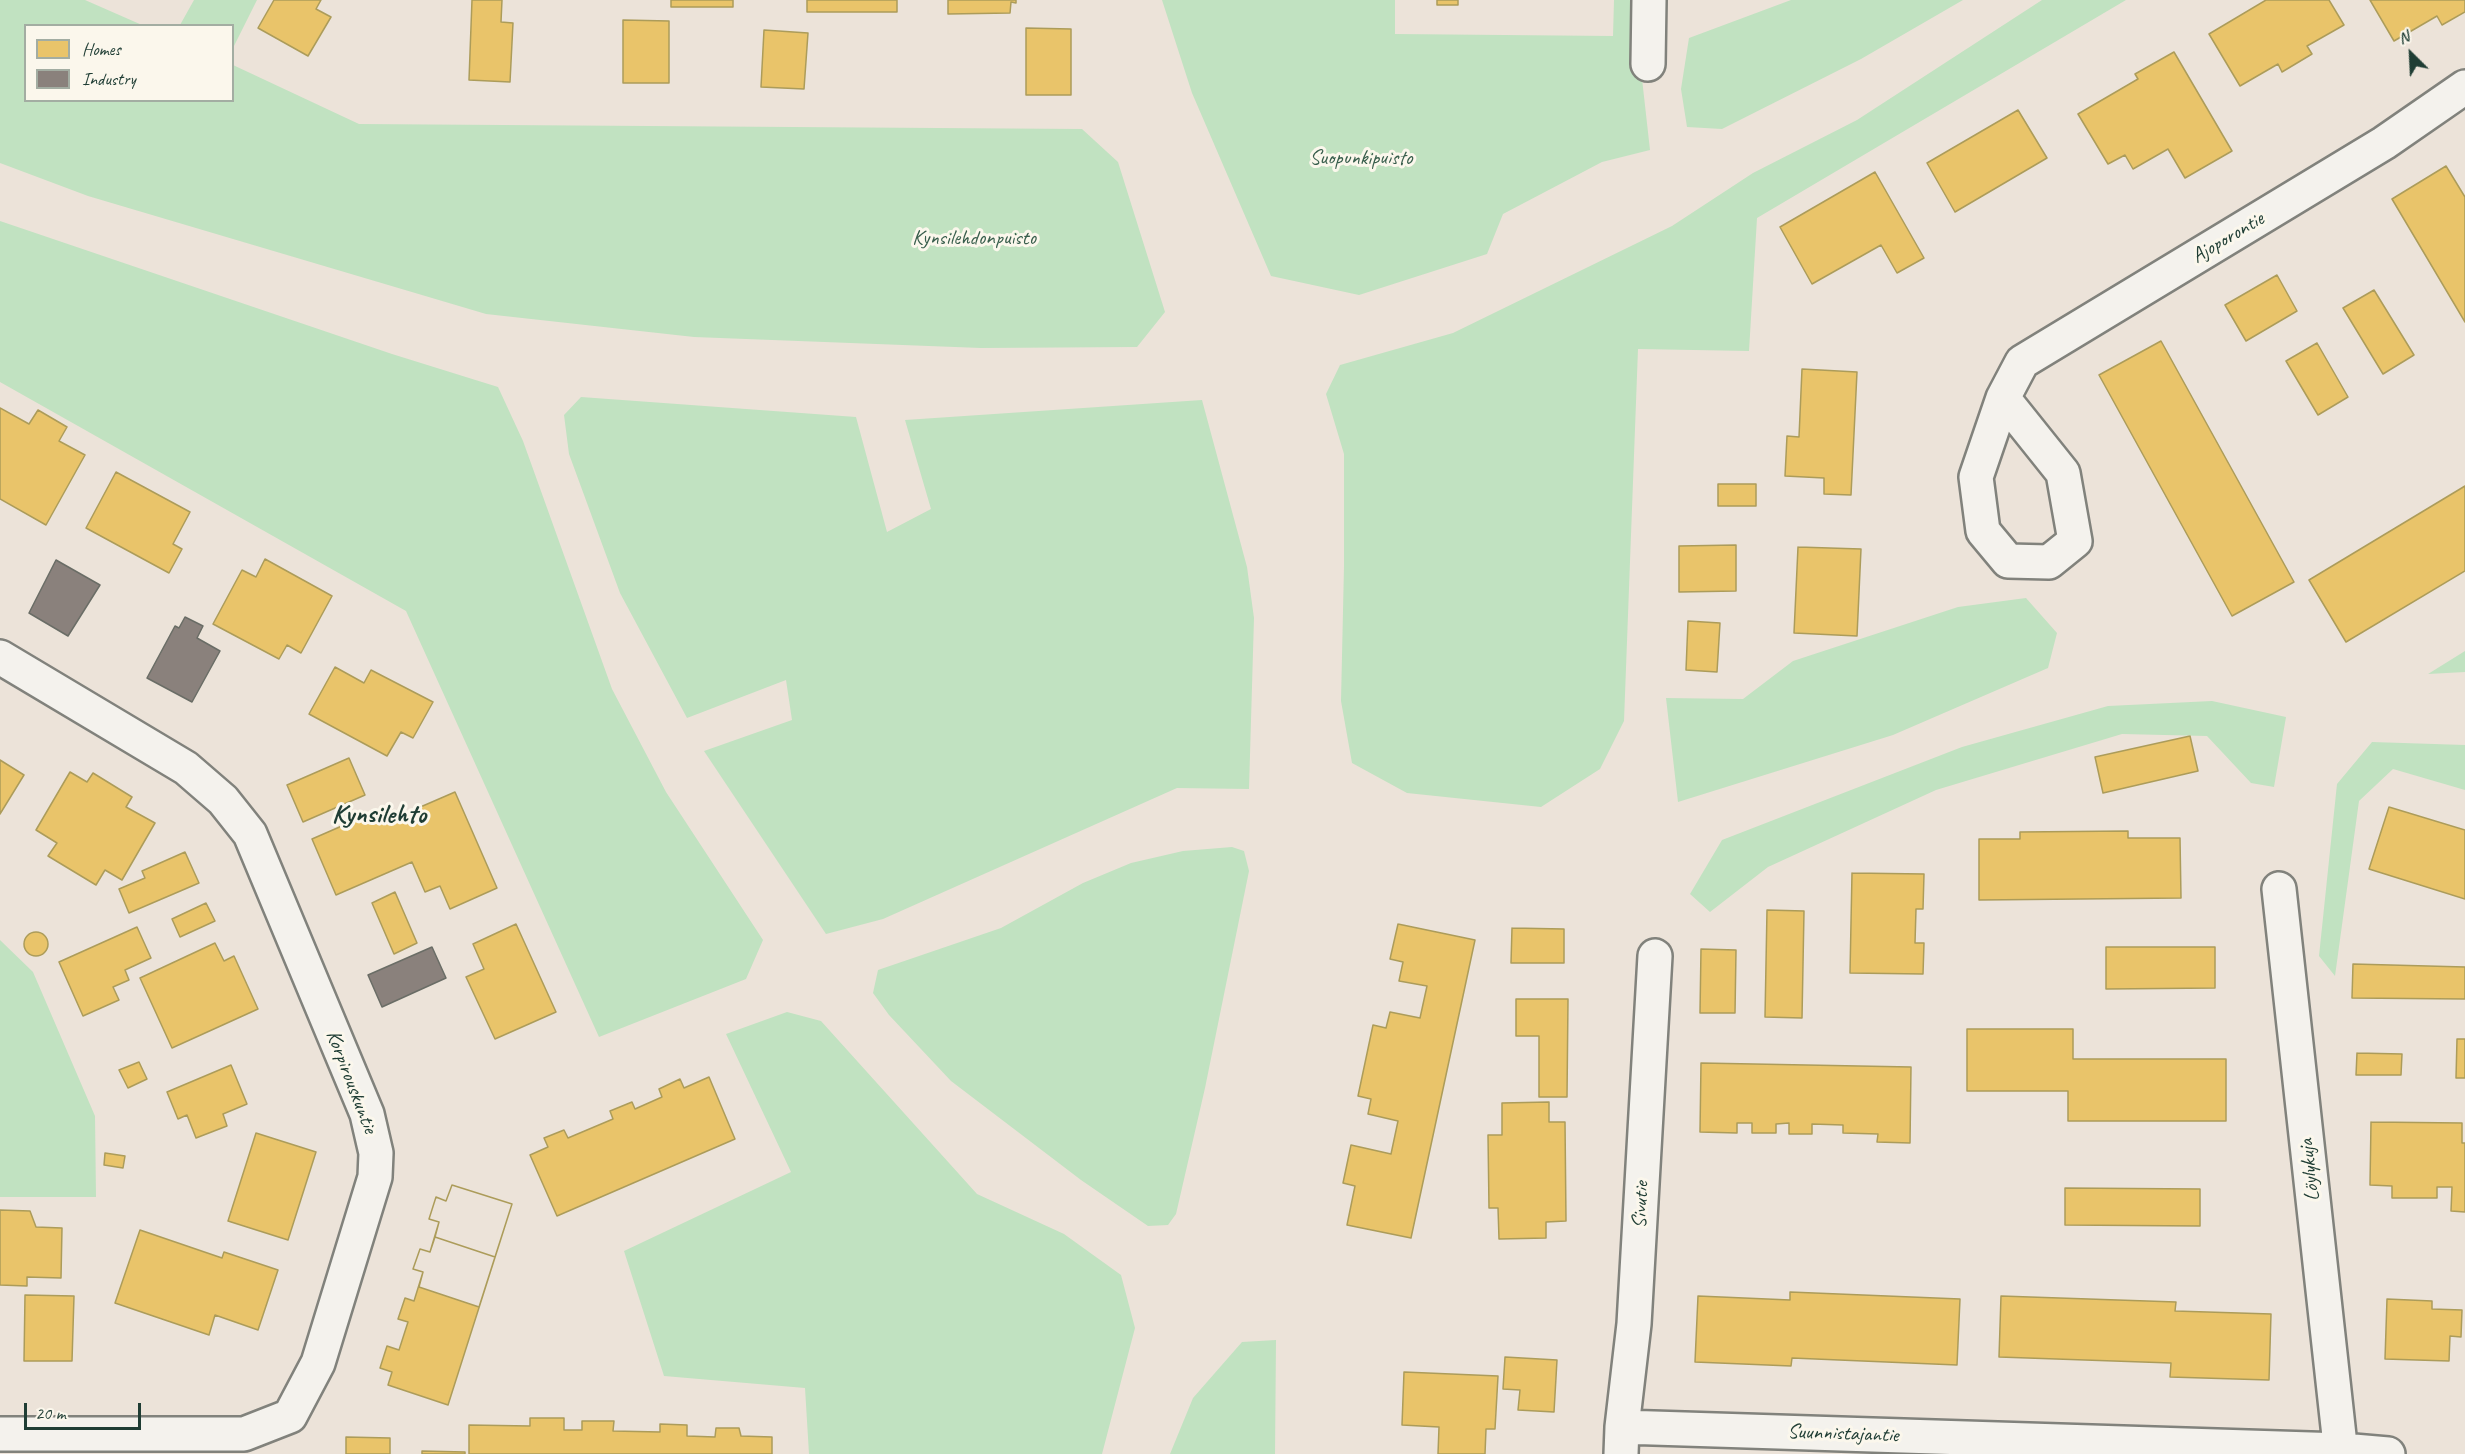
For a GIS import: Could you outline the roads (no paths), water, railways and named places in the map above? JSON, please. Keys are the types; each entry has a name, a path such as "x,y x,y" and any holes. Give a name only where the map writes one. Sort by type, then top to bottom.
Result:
{"street":[{"path":"1648,64 1649,0"},
{"name":"Ajoporontie","path":"2003,398 2063,473 2075,541 2049,562 2008,561 1983,531 1976,477 2003,398 2022,362 2384,143 2465,87"},
{"name":"Korpirouskuntie","path":"0,657 186,768 223,800 250,834 367,1114 376,1153 375,1177 318,1363 290,1416 244,1434 0,1434"},
{"name":"Löylykuja","path":"2279,889 2341,1452"},
{"name":"Sivutie","path":"1622,1441 1634,1324 1654,956"},
{"name":"Suunnistajantie","path":"1622,1441 2388,1454"}],"district":[{"name":"Kynsilehto","path":"379,815"}],"park label":[{"name":"Suopunkipuisto","path":"1361,158"},
{"name":"Kynsilehdonpuisto","path":"974,238"}]}
